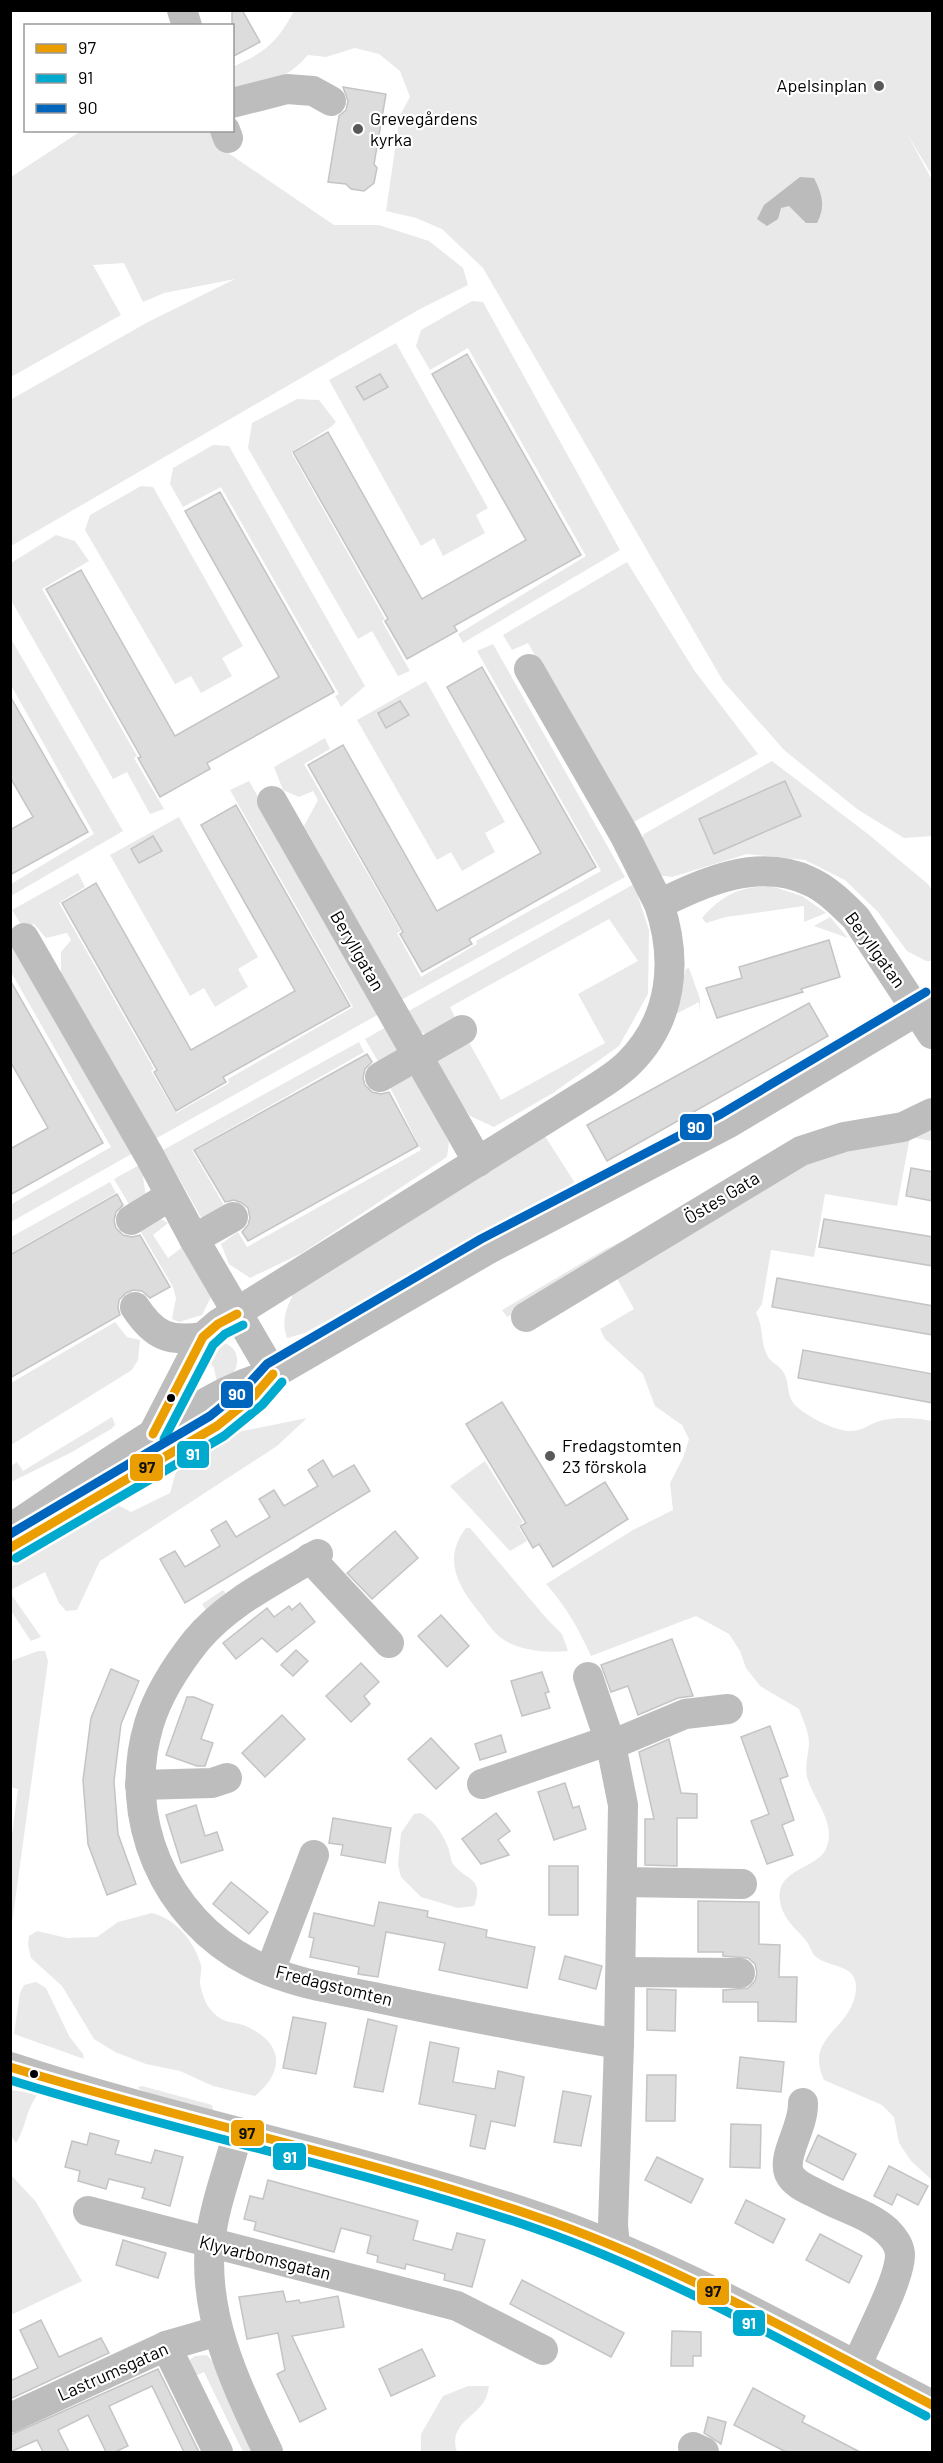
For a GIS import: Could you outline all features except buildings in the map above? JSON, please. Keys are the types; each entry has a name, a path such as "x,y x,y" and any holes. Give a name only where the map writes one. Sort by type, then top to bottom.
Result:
{"street":[{"path":"234,102 287,89 313,91 331,101"},
{"path":"153,1434 203,1337 218,1324 611,1078 630,1062 654,1029 666,999 671,953 660,904 626,836 530,669"},
{"name":"Beryllgatan","path":"272,801 478,1162"},
{"name":"Beryllgatan","path":"660,904 718,878 747,872 774,871 810,881 844,906 855,918 928,1016"},
{"path":"24,938 273,1374"},
{"path":"10,1529 153,1434 246,1381 273,1374 487,1250 928,1016"},
{"path":"380,1077 462,1030"},
{"name":"Östes Gata","path":"526,1317 801,1151 844,1137 903,1127 933,1113"},
{"path":"131,1220 170,1196"},
{"path":"194,1239 233,1217"},
{"path":"135,1307 158,1333 183,1340 203,1337"},
{"path":"10,1548 217,1426 254,1396 273,1374"},
{"name":"Fredagstomten","path":"389,1643 314,1556 232,1607 198,1639 164,1689 150,1722 142,1752 140,1785 146,1835 157,1866 171,1892 188,1915 205,1932 227,1949 270,1971 314,1984 478,2019 619,2044"},
{"path":"588,1677 610,1743 623,1805 621,1972 613,2225 615,2246"},
{"path":"482,1784 610,1743 685,1714 728,1709"},
{"path":"140,1785 212,1783 226,1778"},
{"path":"270,1971 314,1856"},
{"path":"623,1882 742,1884"},
{"path":"621,1972 740,1973"},
{"path":"10,2067 483,2199 536,2216 615,2246 743,2308 933,2406"},
{"path":"803,2103 801,2124 788,2156 787,2165 795,2181 880,2226 896,2241 899,2249 898,2269 856,2367"},
{"path":"238,2132 213,2220 210,2244 212,2301 218,2331 232,2376 268,2452"},
{"name":"Klyvarbomsgatan","path":"88,2211 469,2310 543,2350"},
{"name":"Lastrumsgatan","path":"10,2418 166,2346 218,2331"},
{"path":"166,2346 218,2452"}],"shaded area":[{"path":"294,11 932,11 932,175 907,134 932,180 932,836 904,838 857,809 784,750 723,681 483,268 442,229 416,218 386,211 400,115 410,97 400,71 379,54 355,48 326,57 308,55 283,76 234,95 234,66 262,51 282,31"},
{"path":"79,132 211,132 218,146 334,225 379,225 429,241 463,268 468,285 420,309 11,546 10,400 148,322 235,279 164,293 143,302 124,263 93,265 121,315 11,377 11,177"},
{"path":"800,177 814,178 819,189 822,206 817,223 806,223 789,206 781,208 778,219 767,226 757,219 764,205"},
{"path":"472,301 483,302 620,550 463,643 458,634 586,556 468,348 430,370 416,346 421,330"},
{"path":"396,343 488,508 476,515 485,533 443,556 434,538 421,546 329,380"},
{"path":"297,399 319,400 336,422 291,452 385,619 382,621 410,671 398,676 372,631 358,639 248,448 252,423"},
{"path":"213,445 229,446 365,686 341,707 335,696 339,694 221,487 183,507 170,484 173,468"},
{"path":"141,486 153,487 243,646 222,658 232,676 201,693 191,676 175,684 85,530 90,515"},
{"path":"56,535 75,541 89,561 42,589 137,756 134,758 164,809 150,814 127,772 113,779 11,600 11,563"},
{"path":"627,562 694,670 758,754 630,824 528,643 512,650 503,635"},
{"path":"11,639 123,831 11,896 11,884 94,834 11,685"},
{"path":"493,644 625,877 401,1000 304,826 318,800 313,791 299,797 283,790 274,767 325,738 330,749 304,764 401,931 397,933 421,977 477,944 476,941 601,871 477,651"},
{"path":"426,681 505,822 485,833 495,852 462,871 451,852 437,860 357,720"},
{"path":"772,761 868,834 929,885 932,891 932,961 926,961 907,951 878,912 845,880 805,860 747,854 672,877 656,875 639,843 644,834"},
{"path":"249,781 381,1013 155,1139 61,973 61,952 71,940 67,933 46,938 34,924 24,929 12,910 78,873 85,887 59,903 154,1069 151,1071 176,1113 229,1083 228,1079 353,1007 230,790"},
{"path":"179,817 258,957 238,969 248,987 215,1007 204,988 190,996 110,855"},
{"path":"634,884 649,930 648,994 619,1046 553,1093 494,1127 470,1116 452,1090 436,1060 466,1037 501,1100 605,1043 578,994 638,961 609,919 450,1007 456,1019 430,1035 420,1032 407,1012"},
{"path":"771,886 802,896 826,913 804,922 804,906 726,917 706,923 702,918 717,903 733,893 750,888"},
{"path":"830,917 848,938 814,926"},
{"path":"11,932 135,1152 11,1222 10,1205 111,1147 11,972"},
{"path":"689,968 700,999 700,1013 699,1002 674,1015 686,969"},
{"path":"388,1026 399,1050 379,1063 365,1039"},
{"path":"359,1042 364,1052 192,1150 225,1207 202,1219 163,1150"},
{"path":"406,1075 416,1078 449,1142 447,1157 302,1253 250,1278 229,1264 221,1244 238,1232 247,1247 421,1150 389,1085"},
{"path":"932,1119 932,1141 910,1137 897,1206 825,1194 814,1257 771,1250 762,1304 756,1313 768,1357 784,1374 794,1404 812,1418 845,1431 858,1430 877,1422 897,1418 932,1421 932,2180 911,2161 899,2143 894,2117 882,2105 824,2080 819,2065 824,2042 847,2014 856,1988 852,1974 813,1954 807,1942 784,1914 779,1896 781,1886 787,1878 820,1856 829,1840 824,1813 807,1776 809,1740 799,1709 760,1686 746,1668 740,1651 729,1634 696,1616 591,1656 572,1618 546,1584 633,1530 673,1510 670,1483 683,1458 689,1439 682,1425 655,1406 643,1374 605,1339 600,1329 634,1309 614,1273 799,1160"},
{"path":"543,1133 575,1183 305,1333 287,1338 285,1318 297,1287"},
{"path":"141,1164 146,1197 130,1206 114,1179"},
{"path":"110,1182 116,1193 11,1253 11,1237"},
{"path":"155,1216 168,1223 153,1235 168,1258 184,1246 202,1275 211,1297 202,1315 179,1322 172,1319 176,1298 173,1287 138,1227"},
{"path":"646,1229 534,1304 507,1317 502,1310 604,1250"},
{"path":"115,1322 127,1337 140,1340 138,1360 132,1370 11,1445 11,1383"},
{"path":"217,1342 230,1346 237,1360 230,1378 218,1387 214,1368 205,1355"},
{"path":"112,1417 115,1425 111,1429 72,1452 11,1482 11,1466 17,1462 23,1471"},
{"path":"307,1418 277,1446 100,1561 77,1610 66,1611 59,1603 45,1572 11,1590 11,1567 118,1505 131,1512 170,1493 176,1472 223,1435"},
{"path":"485,1461 523,1522 518,1526 527,1541 510,1551 450,1486"},
{"path":"466,1528 470,1528 562,1634 568,1651 552,1652 519,1647 504,1640 490,1627 471,1602 456,1572 455,1551"},
{"path":"223,1590 228,1596 209,1615 202,1604"},
{"path":"11,1594 41,1637 31,1641 11,1611"},
{"path":"38,1651 45,1651 48,1661 11,1930 10,1850 18,1789 11,1787 11,1661"},
{"path":"421,1813 435,1824 449,1850 453,1864 476,1884 477,1897 474,1906 458,1908 421,1897 401,1877 398,1865 401,1833 414,1814"},
{"path":"152,1913 169,1920 183,1932 194,1948 201,1965 201,1989 215,2015 250,2028 261,2035 274,2051 275,2069 271,2078 255,2096 213,2086 180,2071 146,2064 115,2052 94,2039 62,1986 31,1958 28,1945 29,1936 37,1931 67,1938 97,1937 118,1922"},
{"path":"36,1982 46,1988 69,2036 83,2054 84,2059 14,2034 20,1993 24,1985"},
{"path":"142,2086 212,2105 214,2114 162,2099 139,2089 138,2087"},
{"path":"11,2090 38,2094 16,2143 11,2136"},
{"path":"11,2175 36,2202 82,2281 11,2315"},
{"path":"207,2355 214,2363 257,2452 243,2452 204,2372 191,2378 187,2362 195,2356"},
{"path":"468,2386 489,2386 481,2406 459,2428 455,2442 457,2452 421,2452 421,2434 443,2396"}],"transit line":[{"name":"90","path":"10,1534 210,1416 246,1387 267,1364 481,1239 721,1114 926,992"},
{"name":"97","path":"153,1434 203,1337 218,1324 237,1314"},
{"name":"91","path":"164,1439 213,1345 225,1334 243,1325"},
{"name":"97","path":"10,1548 217,1426 254,1396 273,1374"},
{"name":"91","path":"16,1558 224,1436 262,1405 282,1382"},
{"name":"97","path":"10,2067 141,2105 404,2175 586,2235 737,2303 932,2405"},
{"name":"91","path":"10,2080 140,2118 402,2187 467,2206 583,2246 732,2314 926,2416"}],"place":[{"name":"Apelsinplan","path":"879,86"},
{"name":"Grevegårdens kyrka","path":"358,129"},
{"name":"Fredagstomten 23 förskola","path":"550,1456"}]}
